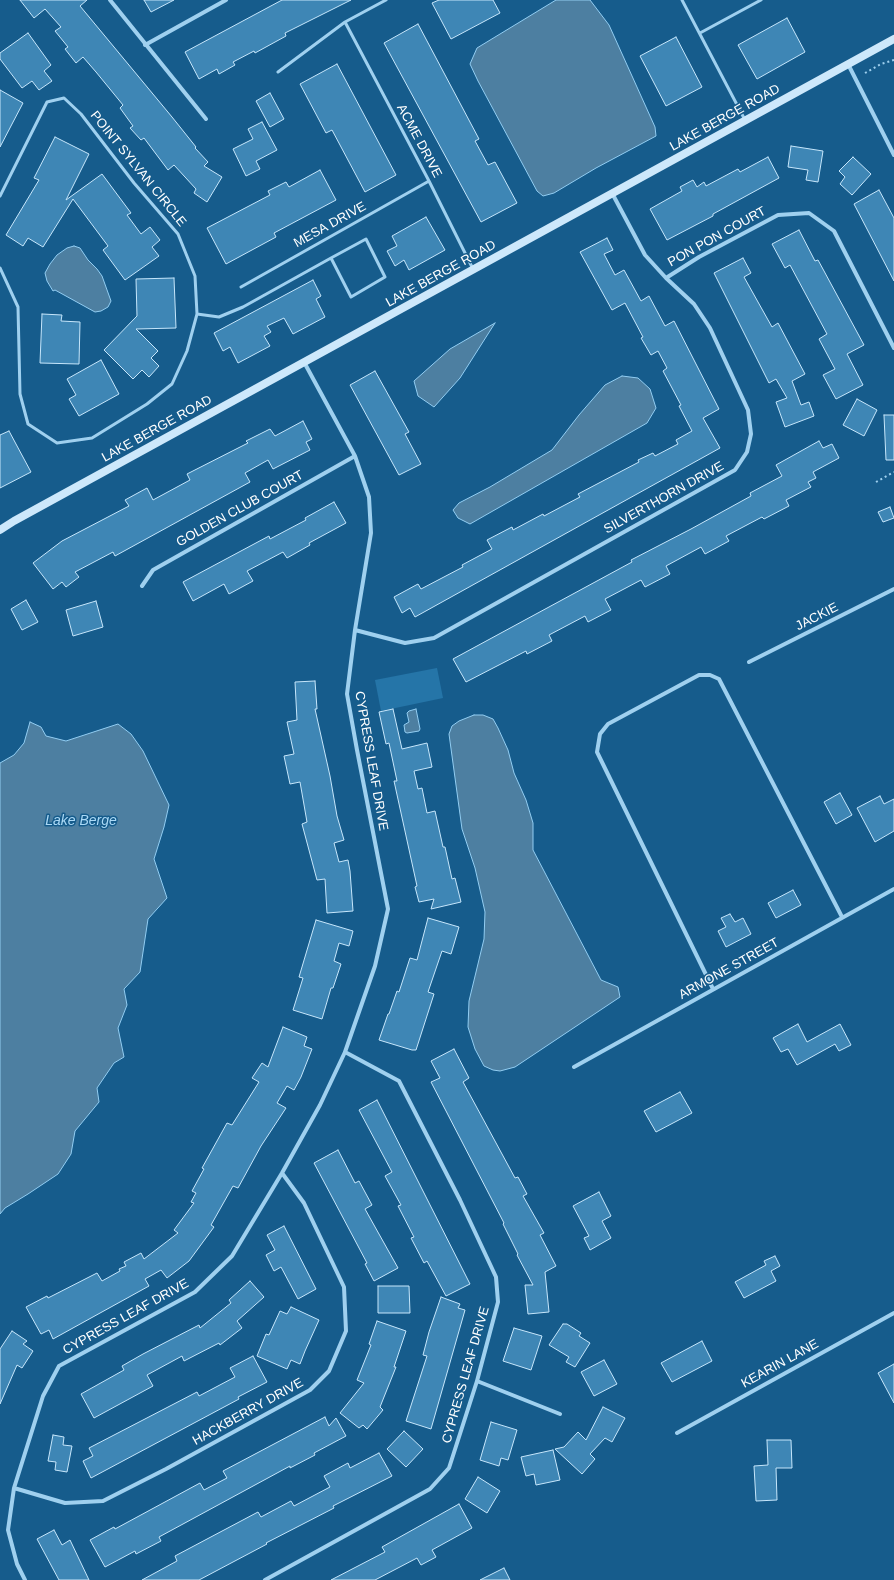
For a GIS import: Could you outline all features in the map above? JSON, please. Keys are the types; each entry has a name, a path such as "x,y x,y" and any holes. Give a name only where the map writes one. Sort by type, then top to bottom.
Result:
{"street":[{"path":"110,0 206,119"},
{"path":"145,45 226,0"},
{"name":"LAKE BERGE ROAD","path":"0,530 894,39"},
{"path":"848,64 894,155"},
{"name":"SILVERTHORN DRIVE","path":"355,630 405,643 434,638 735,470 747,452 751,434 748,410 710,328 694,304 666,278 645,255 612,193"},
{"name":"PON PON COURT","path":"666,278 699,256 778,215 809,214 834,231 894,348"},
{"name":"CYPRESS LEAF DRIVE","path":"25,1580 16,1564 8,1530 14,1488 43,1396 58,1366 195,1292 232,1256 282,1173 320,1105 345,1052 374,966 388,908 347,694 355,630 371,533 369,497 355,456 304,362"},
{"name":"GOLDEN CLUB COURT","path":"142,586 153,570 355,456"},
{"name":"JACKIE","path":"749,662 894,589"},
{"path":"713,989 597,752 600,734 608,724 699,676 710,675 719,679 842,917"},
{"name":"ARMONE STREET","path":"574,1067 894,889"},
{"name":"CYPRESS LEAF DRIVE","path":"265,1580 430,1489 449,1468 477,1381 498,1302 496,1276 399,1081 345,1052"},
{"name":"HACKBERRY DRIVE","path":"14,1488 66,1503 103,1501 166,1469 310,1390 329,1372 346,1331 344,1287 304,1203 282,1173"},
{"name":"KEARIN LANE","path":"677,1433 894,1313"},
{"path":"477,1381 560,1414"}],"lane":[{"path":"278,72 345,22 386,0"},
{"path":"682,0 745,120"},
{"path":"700,34 761,0"},
{"name":"ACME DRIVE","path":"345,22 429,181 473,270"},
{"name":"POINT SYLVAN CIRCLE","path":"0,196 47,102 64,98 81,114 134,183 178,234 195,276 197,314 187,351 172,384 147,404 92,438 57,443 28,424 20,394 18,307 0,268"},
{"name":"MESA DRIVE","path":"241,286 429,181"},
{"path":"197,314 219,317 243,307 331,258 366,239 385,278 351,297 331,258"}],"path":[{"path":"865,73 881,64 894,60"},
{"path":"876,482 894,472"}],"shaded area":[{"path":"437,668 443,698 381,711 375,680"}],"water":[{"path":"556,0 590,0 609,25 655,127 656,136 596,168 554,193 543,196 537,191 470,64 477,48"},
{"path":"74,246 80,248 102,276 111,301 108,307 101,311 95,312 55,290 53,291 47,281 45,273 50,264 57,255 67,248"},
{"path":"495,323 460,378 434,407 418,396 414,381 450,349"},
{"path":"622,376 638,378 650,389 656,408 647,423 470,524 458,518 453,510 459,503 490,487 552,450 605,385"},
{"path":"416,709 420,729 419,731 407,733 405,732 404,725 409,722 407,713"},
{"path":"474,715 483,715 493,719 498,728 508,750 514,773 526,800 533,823 533,850 601,980 618,987 620,997 515,1067 500,1071 484,1066 475,1049 468,1027 469,1001 484,939 485,912 475,868 462,829 449,734 452,726 459,721"},
{"name":"Lake Berge","path":"30,722 41,727 46,736 66,741 118,724 131,734 143,751 169,805 154,859 167,898 148,919 140,972 124,989 127,1005 118,1028 124,1057 114,1063 97,1088 99,1102 75,1131 71,1154 58,1174 5,1208 0,1214 0,763 14,755 24,743"}],"building":[{"path":"20,0 87,0 80,6 208,162 204,166 222,177 207,202 194,193 196,189 174,165 168,170 144,138 141,140 130,128 133,126 120,108 123,105 83,57 76,63 65,49 68,47 55,31 61,27 45,9 34,18"},
{"path":"144,0 174,0 151,12"},
{"path":"282,0 351,0 285,33 286,36 255,53 254,51 233,62 235,65 219,74 217,69 199,79 185,52"},
{"path":"439,0 493,0 500,13 451,39 432,3"},
{"path":"787,18 805,52 757,79 738,45"},
{"path":"418,24 479,139 475,141 488,165 495,162 517,203 481,222 384,43"},
{"path":"28,33 51,65 44,71 52,81 39,90 32,81 22,88 0,59 0,53"},
{"path":"676,37 702,87 666,106 640,56"},
{"path":"337,64 396,175 365,192 332,130 326,133 300,84"},
{"path":"0,90 23,103 0,147"},
{"path":"270,93 284,119 270,127 256,101"},
{"path":"262,122 277,150 256,161 260,169 246,176 233,149 253,139 248,129"},
{"path":"55,137 89,154 66,200 102,174 131,213 127,215 141,234 150,227 160,240 152,247 159,256 125,280 103,250 108,246 73,199 43,247 28,238 23,246 6,235 39,180 34,178"},
{"path":"791,146 823,151 818,182 806,180 808,170 788,167"},
{"path":"768,157 779,178 713,214 713,216 667,240 650,209 682,191 680,187 693,180 697,187 704,182 706,186 738,169 740,172"},
{"path":"853,157 871,174 852,195 840,184 845,177 839,171"},
{"path":"320,170 336,200 274,233 276,237 226,264 207,228 270,195 268,191 286,182 289,187"},
{"path":"879,190 894,218 894,281 854,204"},
{"path":"426,217 445,250 409,270 404,260 395,266 387,251 397,246 392,236"},
{"path":"799,230 815,261 818,260 864,345 847,354 863,385 836,399 823,375 835,369 819,339 827,334 790,265 785,268 772,244"},
{"path":"607,238 613,250 604,254 615,275 624,270 641,301 649,296 665,326 674,321 719,409 703,418 720,448 415,617 410,608 402,613 394,597 418,584 421,589 463,567 462,565 492,549 487,540 512,527 513,530 543,514 544,516 580,497 578,494 639,462 638,460 653,453 655,456 678,444 676,440 692,431 679,406 681,405 663,371 667,368 658,351 651,355 641,338 643,337 625,303 612,310 580,252"},
{"path":"743,258 751,273 744,277 772,327 778,323 805,374 792,381 801,405 809,402 814,416 785,427 776,402 787,398 776,379 769,383 714,273"},
{"path":"174,278 176,328 136,329 158,351 151,358 159,366 149,377 142,370 133,379 104,350 137,316 136,279"},
{"path":"313,280 321,296 316,299 325,317 293,334 284,318 267,326 271,332 264,336 270,346 238,363 230,347 223,351 214,333"},
{"path":"42,314 62,315 61,321 80,322 79,364 40,363"},
{"path":"101,360 119,394 79,416 69,399 76,395 67,379"},
{"path":"375,371 409,432 405,434 421,464 399,475 350,385"},
{"path":"857,399 877,410 864,436 843,425"},
{"path":"884,415 894,415 894,460 886,460"},
{"path":"303,421 312,439 306,442 310,450 273,469 268,460 245,473 250,482 115,556 113,552 75,572 79,577 66,587 62,582 53,589 33,563 62,541 129,506 125,500 147,488 153,500 190,480 187,474 248,443 246,441 270,429 275,436"},
{"path":"9,431 31,472 0,488 0,435"},
{"path":"819,441 823,448 832,444 839,458 813,472 816,478 808,482 811,487 786,500 789,506 764,519 762,517 726,536 729,541 705,554 701,547 666,566 670,574 645,587 641,580 605,599 611,610 588,622 585,616 549,635 552,641 527,654 526,651 466,682 453,659 632,562 631,560 751,496 750,493 782,476 776,465"},
{"path":"334,502 346,523 309,543 310,545 287,558 283,552 247,571 253,581 229,594 224,584 193,601 183,582 269,536 270,539 306,520 305,518"},
{"path":"890,507 894,518 883,522 878,512"},
{"path":"26,600 38,622 22,630 11,609"},
{"path":"96,601 103,627 73,636 66,610"},
{"path":"315,681 317,709 315,709 337,816 344,840 334,843 339,862 348,860 353,911 327,913 325,879 317,880 302,824 307,822 300,782 290,784 284,756 294,754 287,722 297,720 295,682"},
{"path":"393,709 402,749 427,743 432,767 414,771 418,789 422,788 427,813 435,811 452,879 455,878 461,902 431,909 434,899 419,902 415,887 417,886 394,781 397,781 389,743 386,744 379,712"},
{"path":"840,793 852,815 836,824 824,802"},
{"path":"880,796 884,804 894,799 894,831 875,842 857,808"},
{"path":"793,890 801,905 776,918 768,903"},
{"path":"730,914 735,922 743,918 751,934 726,947 718,931 726,927 721,918"},
{"path":"428,918 459,927 451,954 442,951 428,992 434,994 416,1050 412,1050 379,1040 397,991 399,992 410,958 417,960"},
{"path":"316,920 353,931 349,946 339,943 334,961 341,964 333,988 331,988 322,1019 293,1010 303,978 299,977"},
{"path":"798,1024 807,1042 840,1024 851,1045 839,1051 835,1044 797,1065 788,1049 781,1052 773,1038"},
{"path":"283,1027 307,1037 304,1046 312,1049 301,1077 294,1090 287,1086 277,1103 286,1108 261,1146 238,1188 233,1186 211,1225 214,1227 189,1261 167,1278 161,1270 145,1279 149,1286 53,1339 49,1330 41,1334 26,1307 47,1296 48,1298 97,1273 102,1281 126,1266 124,1262 141,1253 144,1259 178,1233 174,1230 194,1203 191,1202 196,1193 192,1191 204,1169 202,1168 227,1123 232,1125 259,1082 252,1078 262,1063 268,1067"},
{"path":"454,1049 469,1078 463,1082 515,1178 518,1177 527,1194 523,1196 544,1233 540,1235 556,1266 545,1272 549,1312 528,1314 525,1285 533,1285 517,1255 518,1254 503,1224 504,1223 431,1082 440,1078 431,1061"},
{"path":"680,1092 692,1113 656,1132 644,1111"},
{"path":"377,1100 470,1284 446,1296 427,1261 424,1263 411,1238 414,1237 398,1206 401,1205 385,1176 392,1172 359,1110"},
{"path":"338,1150 355,1183 359,1181 372,1205 365,1209 398,1268 374,1281 365,1264 367,1263 314,1163"},
{"path":"599,1192 611,1216 602,1221 611,1238 590,1250 584,1238 589,1236 573,1206"},
{"path":"284,1226 316,1289 298,1299 281,1267 274,1271 266,1255 275,1250 267,1235"},
{"path":"775,1256 780,1266 771,1271 776,1281 744,1298 735,1282 766,1265 764,1261"},
{"path":"250,1281 264,1297 237,1321 242,1328 220,1345 219,1343 184,1361 182,1356 147,1375 153,1386 94,1418 81,1394 124,1370 122,1366 143,1354 199,1325 200,1328 231,1303 229,1300"},
{"path":"378,1286 409,1286 410,1313 378,1313"},
{"path":"441,1297 460,1304 458,1308 465,1310 431,1429 406,1421 427,1356 423,1355"},
{"path":"291,1307 319,1320 300,1364 291,1360 287,1369 257,1356 266,1334 269,1335 280,1311 287,1314"},
{"path":"377,1321 406,1331 394,1367 396,1367 380,1407 383,1410 367,1429 363,1425 359,1428 340,1413 364,1383 357,1380 371,1345 369,1344"},
{"path":"563,1324 567,1324 581,1333 579,1336 590,1343 575,1367 566,1362 569,1357 549,1345"},
{"path":"514,1328 542,1336 531,1370 503,1361"},
{"path":"12,1331 27,1341 23,1344 33,1351 22,1368 17,1365 0,1404 0,1349"},
{"path":"702,1341 712,1361 672,1382 661,1363"},
{"path":"253,1356 267,1382 238,1397 239,1399 91,1478 83,1461 93,1456 89,1448 197,1392 199,1396 235,1377 230,1368"},
{"path":"604,1360 617,1384 594,1396 581,1372"},
{"path":"894,1364 894,1403 878,1373"},
{"path":"603,1407 625,1418 612,1442 605,1438 590,1454 595,1459 582,1474 555,1449 564,1447 578,1432 586,1440"},
{"path":"325,1417 329,1426 336,1418 346,1436 314,1453 315,1455 290,1468 290,1466 159,1537 161,1541 136,1554 135,1551 105,1567 90,1540 114,1527 115,1529 200,1483 204,1490 227,1478 223,1471"},
{"path":"491,1422 517,1430 508,1460 501,1458 499,1466 480,1460"},
{"path":"404,1431 423,1449 406,1467 387,1449"},
{"path":"53,1435 64,1437 63,1445 72,1446 67,1472 55,1470 56,1462 48,1461"},
{"path":"767,1440 791,1440 792,1468 776,1468 777,1500 756,1501 754,1466 768,1465"},
{"path":"553,1450 560,1480 536,1485 534,1474 526,1476 521,1457"},
{"path":"379,1453 392,1476 333,1506 334,1508 266,1543 267,1544 199,1580 142,1580 177,1561 175,1556 258,1512 261,1517 291,1501 294,1506 330,1487 324,1476 348,1463 350,1468"},
{"path":"478,1477 500,1491 487,1513 465,1499"},
{"path":"459,1504 472,1528 432,1550 436,1557 421,1565 417,1558 375,1580 331,1580 385,1552 382,1547"},
{"path":"54,1530 62,1545 70,1540 89,1580 59,1580 37,1539"},
{"path":"504,1568 510,1580 480,1580"}]}
